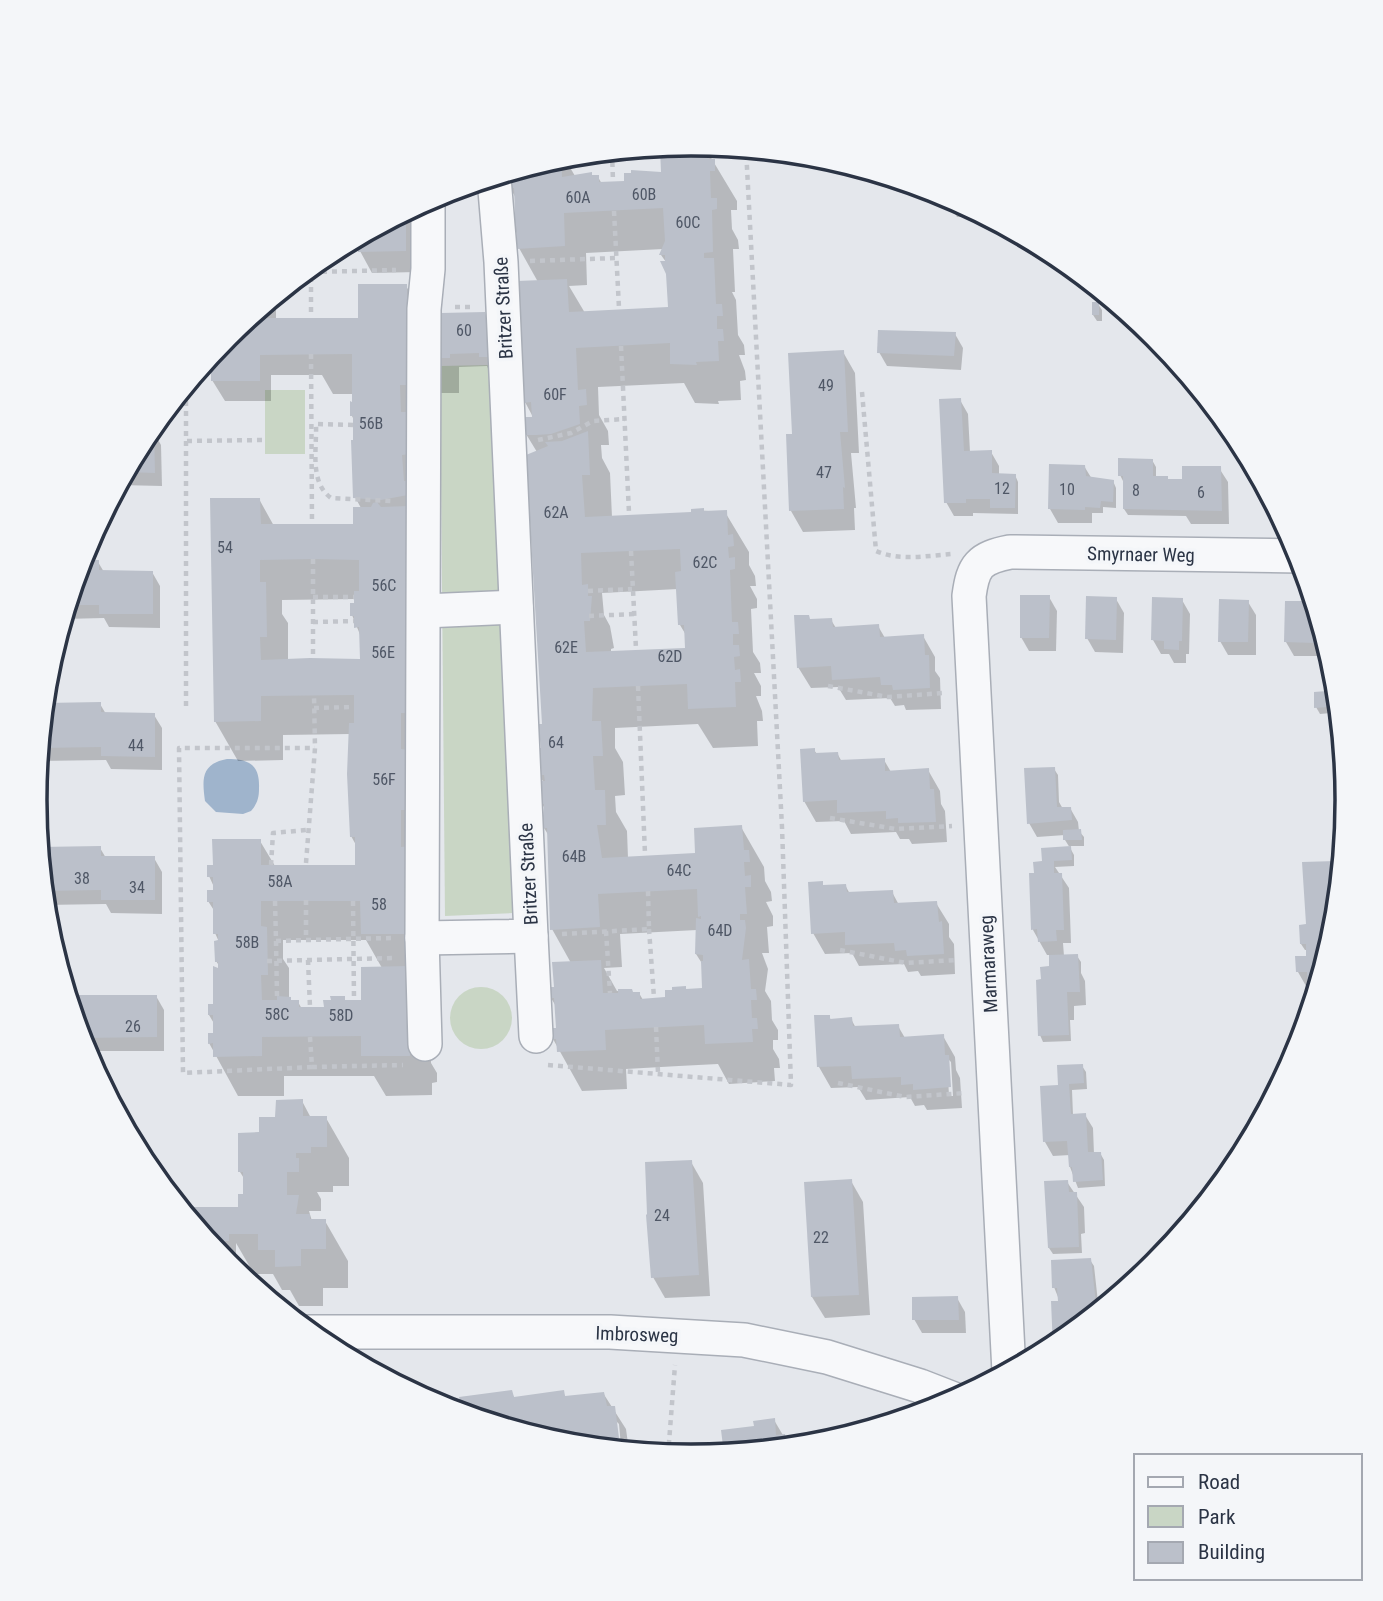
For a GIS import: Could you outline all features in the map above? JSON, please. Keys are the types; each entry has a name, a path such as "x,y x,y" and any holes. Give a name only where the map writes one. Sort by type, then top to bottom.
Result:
{"street":[{"name":"Britzer Straße","path":"423,947 531,936 501,262 495,187"},
{"path":"425,1044 424,309 428,269 428,213"},
{"name":"Smyrnaer Weg","path":"967,558 1010,552 1288,556"},
{"name":"Marmaraweg","path":"967,558 975,569 970,596 1008,1361"},
{"path":"424,611 516,607"},
{"path":"531,936 536,1036"},
{"name":"Imbrosweg","path":"328,1332 610,1332 744,1340 827,1357 941,1394"}],"path":[{"path":"536,1036 537,1064 791,1085 782,827 747,159"},
{"path":"612,161 613,181"},
{"path":"614,211 619,308"},
{"path":"501,262 616,258"},
{"path":"327,270 428,269"},
{"path":"311,281 312,316"},
{"path":"424,309 503,305"},
{"path":"621,346 629,513"},
{"path":"311,354 316,471 323,492 331,498 424,501"},
{"path":"862,392 876,551 884,555 967,558"},
{"path":"186,401 186,706"},
{"path":"509,443 561,436 593,421 625,419"},
{"path":"314,424 353,425"},
{"path":"312,523 314,424"},
{"path":"187,441 265,440"},
{"path":"631,551 636,649"},
{"path":"313,559 313,658"},
{"path":"588,591 632,589"},
{"path":"313,597 354,597"},
{"path":"589,616 634,614"},
{"path":"313,622 354,621"},
{"path":"828,685 888,696 944,693"},
{"path":"638,686 645,854"},
{"path":"306,863 314,748 313,695"},
{"path":"314,708 354,707"},
{"path":"314,748 179,748 183,1073 426,1065 425,1044"},
{"path":"830,818 896,829 964,826"},
{"path":"271,865 273,833 307,830"},
{"path":"648,891 654,998"},
{"path":"275,901 277,996"},
{"path":"306,901 306,940"},
{"path":"353,901 354,1000"},
{"path":"531,936 649,929"},
{"path":"606,932 610,993"},
{"path":"276,941 353,939 423,947"},
{"path":"267,961 354,958 423,947"},
{"path":"840,950 906,963 957,960"},
{"path":"308,960 310,1007"},
{"path":"656,1027 658,1073"},
{"path":"310,1037 312,1067"},
{"path":"838,1083 905,1097 977,1092"},
{"path":"669,1444 675,1365"}],"green space":[{"path":"493,365 513,913 445,916 440,366"},
{"path":"265,390 305,390 305,454 265,454"},
{"path":"481,987 503,996 512,1018 503,1040 481,1049 459,1040 450,1018 459,996"}],"water":[{"path":"227,759 247,762 258,774 257,801 251,811 243,814 216,812 205,801 205,774 212,765"}],"building":[{"path":"692,156 715,159 715,171 710,171 711,198 717,198 717,209 712,210 713,252 704,253 704,258 714,258 716,304 722,304 723,316 717,316 717,329 723,329 724,341 718,341 719,361 696,362 697,365 670,364 670,343 576,348 578,390 586,389 587,405 579,406 580,424 551,434 525,435 524,417 532,417 531,402 523,403 521,351 488,353 488,357 479,357 479,353 450,354 450,358 441,358 441,354 408,354 408,385 400,385 401,412 409,412 410,454 402,455 408,495 381,500 353,498 353,416 350,416 352,354 260,355 260,381 211,381 211,372 265,318 358,318 358,284 407,284 408,318 441,317 441,313 485,312 486,316 519,314 517,281 567,279 569,312 668,307 666,274 660,261 665,261 665,255 659,255 665,241 663,208 564,213 565,246 517,249 516,225 510,225 510,213 515,213 514,188 508,188 508,183 562,170 562,177 592,172 592,175 599,175 599,182 624,181 624,173 631,173 631,170 661,172 660,157"},
{"path":"406,224 406,251 358,252 369,243"},
{"path":"1092,302 1099,302 1099,315 1092,315"},
{"path":"878,330 956,332 954,356 877,353"},
{"path":"844,350 848,432 840,432 844,509 789,511 786,434 792,434 788,353"},
{"path":"961,398 964,451 992,450 992,473 1016,474 1015,508 990,508 990,499 944,503 939,399"},
{"path":"588,431 590,475 582,475 585,517 691,512 691,509 704,508 704,511 727,510 728,535 733,534 734,546 728,547 729,558 735,557 735,569 730,570 732,622 738,622 739,634 733,634 733,645 739,645 740,656 734,657 735,670 740,669 741,682 735,682 736,707 688,709 687,684 593,688 592,721 601,721 603,756 593,756 595,790 605,790 606,825 597,825 602,858 695,853 694,828 742,825 744,850 749,850 750,862 744,862 745,876 751,875 751,887 745,887 747,914 740,914 740,920 745,920 746,928 742,960 749,959 751,989 756,989 757,1000 751,1000 752,1018 757,1018 758,1029 752,1029 753,1042 705,1044 704,1025 605,1030 606,1050 557,1052 556,1039 551,1039 550,1028 556,1028 554,998 549,998 548,987 554,987 552,962 601,960 603,993 632,989 633,992 640,992 640,999 665,997 665,990 672,990 672,987 702,988 703,961 703,955 695,954 696,918 701,919 701,916 698,917 697,889 598,894 600,927 550,930 547,828 542,828 544,804 540,804 538,781 545,781 544,775 537,775 537,748 541,748 538,724 542,724 526,455 548,446 545,442 562,441","holes":["680,549 681,571 675,572 678,625 684,625 685,648 586,652 584,621 590,621 592,596 588,596 588,584 582,585 581,553"]},
{"path":"154,446 155,473 138,472"},
{"path":"1118,458 1153,459 1153,476 1168,476 1168,479 1182,479 1182,466 1221,466 1222,511 1123,509 1123,476 1118,476"},
{"path":"1049,464 1085,465 1086,476 1114,480 1113,502 1101,501 1100,508 1085,507 1085,510 1048,509"},
{"path":"210,498 260,498 261,524 353,524 353,507 371,507 377,502 381,507 408,506 409,713 401,713 401,749 409,750 410,810 401,810 401,847 410,846 410,934 361,934 360,901 261,901 261,926 267,927 268,975 261,975 262,1000 277,1000 277,996 291,997 291,1000 299,1000 299,1007 324,1007 323,1000 331,1000 330,996 361,1000 361,967 409,966 410,1056 361,1056 361,1036 262,1037 262,1056 213,1057 213,1043 208,1044 208,1033 213,1033 213,1015 208,1015 208,1004 213,1004 213,966 218,968 214,941 218,940 218,934 213,934 213,902 207,902 207,890 213,890 213,877 207,877 207,865 213,865 212,839 261,839 261,865 355,865 355,837 350,837 347,774 349,723 354,723 354,695 261,696 261,721 214,722","holes":["260,560 359,560 359,591 354,591 350,616 354,616 354,628 359,627 360,659 261,660 260,637 267,637 266,582 260,582"]},
{"path":"94,560 99,560 99,570 153,571 153,614 99,614 99,605 77,605"},
{"path":"1020,595 1050,595 1049,638 1020,638"},
{"path":"1086,596 1117,597 1116,640 1085,639"},
{"path":"1152,597 1183,598 1182,641 1179,641 1179,650 1164,649 1164,641 1151,640"},
{"path":"1219,599 1249,600 1248,642 1218,642"},
{"path":"1285,601 1304,601 1315,643 1284,642"},
{"path":"794,615 809,615 810,619 832,618 833,627 879,624 880,637 924,634 925,655 929,655 930,688 893,690 892,685 881,685 880,677 832,680 831,666 797,668"},
{"path":"1326,691 1328,707 1314,708 1314,692"},
{"path":"101,702 101,712 155,713 155,757 101,756 101,747 50,748 55,703"},
{"path":"815,748 815,753 838,752 839,760 885,758 885,771 929,768 930,789 934,789 936,822 898,823 898,818 886,819 886,811 837,813 837,800 803,802 800,749"},
{"path":"1055,767 1057,807 1071,807 1072,820 1027,824 1024,768"},
{"path":"1081,829 1082,840 1063,840 1063,830"},
{"path":"101,846 101,856 155,856 155,900 101,900 101,890 54,891 49,847"},
{"path":"1071,846 1072,860 1054,861 1054,873 1062,873 1064,930 1056,930 1057,941 1038,942 1037,929 1031,930 1029,873 1034,873 1033,862 1042,861 1041,848"},
{"path":"1332,861 1323,926 1308,988 1307,972 1296,972 1295,956 1306,956 1306,944 1300,944 1299,925 1306,924 1302,862"},
{"path":"823,881 823,885 846,884 847,892 893,890 894,903 937,901 939,922 942,921 944,954 907,956 906,950 895,951 894,943 845,945 845,932 811,934 808,882"},
{"path":"1078,954 1080,992 1067,992 1069,1035 1038,1036 1036,980 1041,979 1040,967 1049,966 1049,955"},
{"path":"77,995 157,995 157,1037 92,1038"},
{"path":"814,1015 830,1015 830,1019 852,1017 853,1026 899,1024 900,1037 944,1034 945,1055 949,1055 951,1087 913,1090 913,1084 901,1085 901,1077 852,1079 851,1066 817,1067"},
{"path":"1083,1064 1084,1083 1069,1084 1071,1114 1086,1113 1088,1152 1101,1152 1103,1180 1073,1182 1067,1141 1043,1142 1040,1086 1058,1085 1057,1065"},
{"path":"303,1099 303,1116 327,1116 327,1147 311,1147 311,1153 296,1153 296,1158 299,1158 299,1172 287,1172 287,1195 299,1195 296,1214 310,1214 310,1219 326,1219 326,1249 301,1249 301,1266 275,1267 275,1250 258,1250 258,1234 229,1234 229,1241 222,1241 192,1207 238,1207 238,1194 243,1194 243,1172 238,1172 238,1133 259,1132 259,1117 275,1117 276,1100"},
{"path":"692,1160 699,1275 651,1278 645,1162"},
{"path":"852,1179 859,1295 811,1297 804,1182"},
{"path":"1068,1180 1069,1192 1077,1192 1079,1247 1048,1248 1044,1181"},
{"path":"1091,1258 1096,1302 1052,1334 1051,1301 1058,1301 1057,1288 1052,1288 1051,1260"},
{"path":"958,1296 959,1320 912,1320 912,1297"},
{"path":"512,1390 514,1397 564,1390 565,1396 604,1392 607,1406 615,1406 619,1438 607,1439 525,1423 460,1402 459,1397"},
{"path":"775,1418 776,1435 785,1434 785,1437 723,1444 721,1430 754,1426 753,1421"}]}
